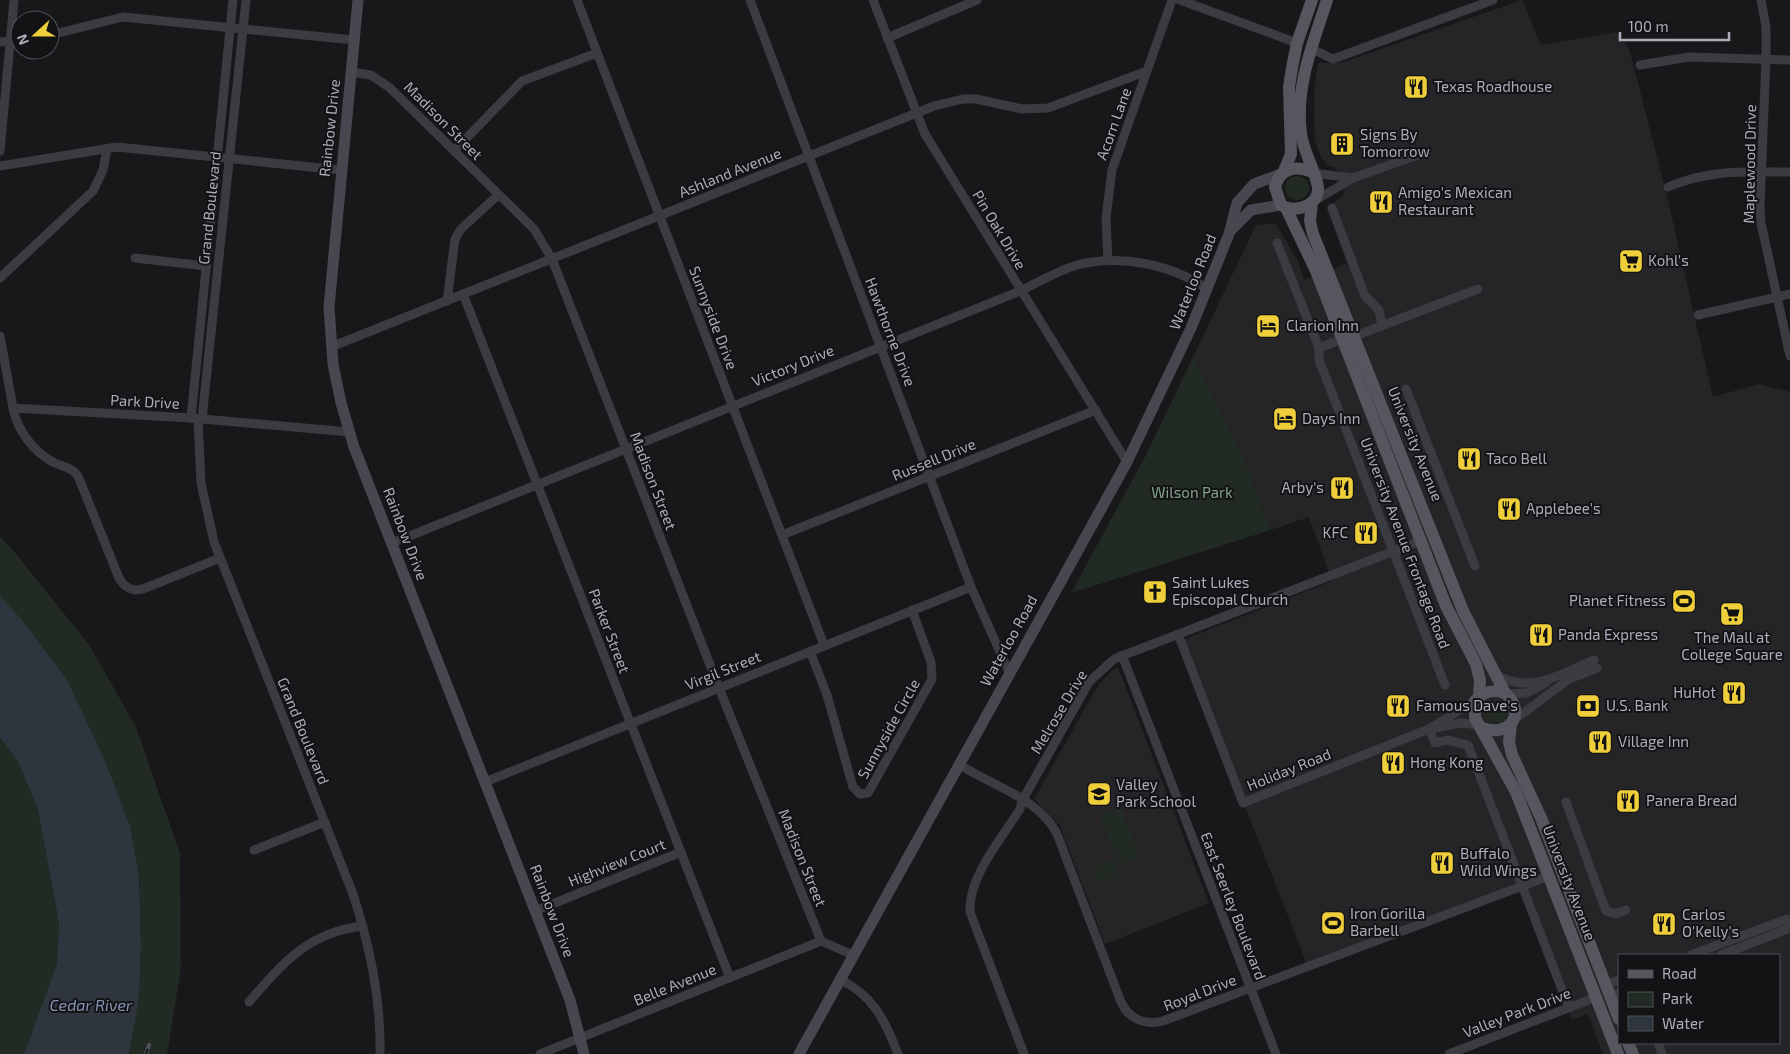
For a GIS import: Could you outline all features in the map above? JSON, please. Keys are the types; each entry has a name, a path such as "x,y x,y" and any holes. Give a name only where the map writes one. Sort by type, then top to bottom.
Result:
{"main road":[{"name":"Rainbow Drive","path":"358,0 329,288 331,347 341,404 349,432 570,1000 584,1054"},
{"path":"1312,0 1297,43 1289,87 1291,154 1275,187 1284,207 1300,208 1314,201 1319,190 1301,134 1300,106 1304,71 1327,0"},
{"path":"1283,172 1301,167 1313,172"},
{"name":"Waterloo Road","path":"798,1054 960,765 1008,672 1127,462 1207,289 1229,234 1235,209 1244,193 1254,184 1283,172"},
{"name":"University Avenue","path":"1314,201 1310,221 1313,234 1463,611 1506,693"},
{"name":"Waterloo Road","path":"1229,234 1251,210 1284,207"},
{"name":"University Avenue","path":"1284,207 1322,287 1446,606 1479,673 1477,699"},
{"path":"1322,287 1337,304 1347,330 1355,336"},
{"path":"1420,541 1430,547 1441,573 1456,593"},
{"path":"1492,691 1506,693 1515,706 1512,722 1496,731 1480,726 1474,710 1477,699 1492,691"},
{"name":"University Avenue","path":"1512,722 1509,742 1512,756 1541,818 1583,929 1611,990 1618,1015"},
{"name":"University Avenue","path":"1480,726 1516,792 1594,998 1618,1054"},
{"path":"1549,876 1558,880 1570,910 1583,929"},
{"path":"1571,934 1584,948 1597,982 1611,990"}],"street":[{"name":"Grand Boulevard","path":"233,0 206,266 197,419 199,462 205,504 220,558 363,926 377,993 380,1054"},
{"name":"Grand Boulevard","path":"197,419 246,0"},
{"name":"Sunnyside Drive","path":"577,0 824,646"},
{"name":"Hawthorne Drive","path":"750,0 971,586 1008,672"},
{"name":"Pin Oak Drive","path":"873,0 925,134 1127,462"},
{"path":"887,38 977,0"},
{"name":"Acorn Lane","path":"1108,261 1106,218 1109,184 1117,153 1172,0"},
{"path":"1180,0 1297,43"},
{"path":"1310,48 1333,59 1493,0"},
{"name":"Maplewood Drive","path":"1760,0 1766,27 1761,223 1790,356"},
{"path":"60,33 123,17 354,40"},
{"path":"0,42 10,41 0,151"},
{"path":"454,151 522,82 597,53"},
{"path":"1640,65 1689,57 1790,60"},
{"name":"Ashland Avenue","path":"331,347 934,106 963,100 992,102 1022,109 1048,108 1147,71"},
{"name":"Madison Street","path":"351,72 371,75 384,84 539,236 552,259 719,688 821,941"},
{"path":"0,166 118,147 340,170"},
{"path":"0,278 93,191 103,170 107,149"},
{"path":"1314,201 1353,178 1426,152"},
{"path":"1313,172 1353,178"},
{"path":"1668,187 1686,179 1716,172 1790,172"},
{"path":"447,301 455,239 461,229 498,195"},
{"path":"1332,208 1364,296 1379,310 1382,326"},
{"name":"University Avenue Frontage Road","path":"1278,242 1319,348 1319,360 1445,686"},
{"path":"135,258 206,266"},
{"name":"Victory Drive","path":"392,543 1020,291 1065,269 1092,262 1135,262 1158,266 1198,283 1207,289"},
{"path":"1355,336 1478,288"},
{"name":"Parker Street","path":"463,294 730,978"},
{"path":"1698,315 1790,294"},
{"path":"0,336 12,408 19,428 41,454 55,463 75,470 119,578 126,587 137,591 220,558"},
{"path":"1319,348 1342,339"},
{"path":"1406,389 1475,566"},
{"name":"Park Drive","path":"12,408 197,419 349,432"},
{"name":"Russell Drive","path":"782,535 1096,410"},
{"name":"Melrose Drive","path":"1024,1054 976,927 970,903 976,879 1020,809 1022,801 1089,682 1102,668 1122,655 1420,541"},
{"name":"Virgil Street","path":"485,782 971,586"},
{"name":"Sunnyside Circle","path":"810,651 827,695 853,787 858,793 868,793 932,679 931,662 912,610"},
{"name":"Holiday Road","path":"1178,634 1243,803 1429,729 1477,699"},
{"name":"East Seerley Boulevard","path":"1122,655 1276,1054"},
{"path":"1497,675 1505,680 1526,684 1595,664 1569,679 1512,722"},
{"path":"1506,693 1532,692 1555,677"},
{"name":"Holiday Road","path":"1429,729 1461,723 1480,726"},
{"path":"1429,729 1436,744 1447,740 1468,745 1569,1008"},
{"name":"Royal Drive","path":"960,765 1042,812 1053,826 1121,1002 1132,1017 1144,1023 1157,1023 1549,876"},
{"path":"1566,802 1606,911 1615,914 1626,910"},
{"path":"254,850 324,822"},
{"name":"Highview Court","path":"535,911 681,852"},
{"path":"1694,954 1787,920 1790,921"},
{"path":"249,1002 295,952 340,930 363,926"},
{"path":"1724,954 1790,928"},
{"path":"821,941 853,955"},
{"name":"Belle Avenue","path":"540,1054 821,941"},
{"path":"839,979 859,990 875,1004 886,1022 898,1054"},
{"name":"Valley Park Drive","path":"1449,1054 1594,998"}],"shaded area":[{"path":"1522,0 1541,45 1616,32 1629,48 1665,188 1713,397 1759,384 1790,392 1790,1054 1603,1054 1588,1014 1572,1020 1521,886 1308,967 1180,641 1332,581 1309,517 1271,530 1245,461 1193,357 1256,225 1275,223 1297,259 1304,280 1347,263 1327,209 1344,194 1336,168 1327,165 1321,157 1315,141 1314,93 1318,63 1341,63"},
{"path":"1118,667 1209,903 1105,944 1060,826 1034,799 1097,687 1110,672"}],"green space":[{"path":"1297,176 1306,179 1309,188 1306,197 1297,200 1288,197 1285,188 1288,179"},
{"name":"Wilson Park","path":"1193,357 1245,461 1271,530 1071,593 1145,457"},
{"path":"0,537 12,549 90,646 136,727 180,854 181,968 167,1054 125,1054 139,998 141,946 139,875 130,826 106,763 0,608"},
{"path":"1496,699 1501,700 1507,706 1507,716 1501,722 1496,723 1491,722 1485,716 1484,711 1485,706 1491,700"},
{"path":"0,737 18,761 38,810 59,923 57,964 24,1054 0,1054"},
{"path":"1121,808 1140,857 1119,865 1100,816"},
{"path":"1112,860 1118,876 1098,883 1092,868"}],"water":[{"name":"Cedar River","path":"0,596 21,619 67,680 106,763 130,826 139,875 141,946 139,998 129,1054 24,1054 57,964 59,923 38,810 18,761 0,737"}],"railway":[{"path":"146,1054 149,1045"}],"place":[{"name":"Texas Roadhouse","path":"1416,87"},
{"name":"Signs By Tomorrow","path":"1342,144"},
{"name":"Amigo's Mexican Restaurant","path":"1381,202"},
{"name":"Kohl's","path":"1631,261"},
{"name":"Clarion Inn","path":"1268,326"},
{"name":"Days Inn","path":"1285,419"},
{"name":"Taco Bell","path":"1469,459"},
{"name":"Arby's","path":"1342,488"},
{"name":"Applebee's","path":"1509,509"},
{"name":"KFC","path":"1366,533"},
{"name":"Saint Lukes Episcopal Church","path":"1155,592"},
{"name":"Planet Fitness","path":"1684,601"},
{"name":"The Mall at College Square","path":"1732,614"},
{"name":"Panda Express","path":"1541,635"},
{"name":"HuHot","path":"1734,693"},
{"name":"Famous Dave's","path":"1398,706"},
{"name":"U.S. Bank","path":"1588,706"},
{"name":"Village Inn","path":"1600,742"},
{"name":"Hong Kong","path":"1393,763"},
{"name":"Valley Park School","path":"1099,794"},
{"name":"Panera Bread","path":"1628,801"},
{"name":"Buffalo Wild Wings","path":"1442,863"},
{"name":"Iron Gorilla Barbell","path":"1333,923"},
{"name":"Carlos O'Kelly's","path":"1664,924"}]}
